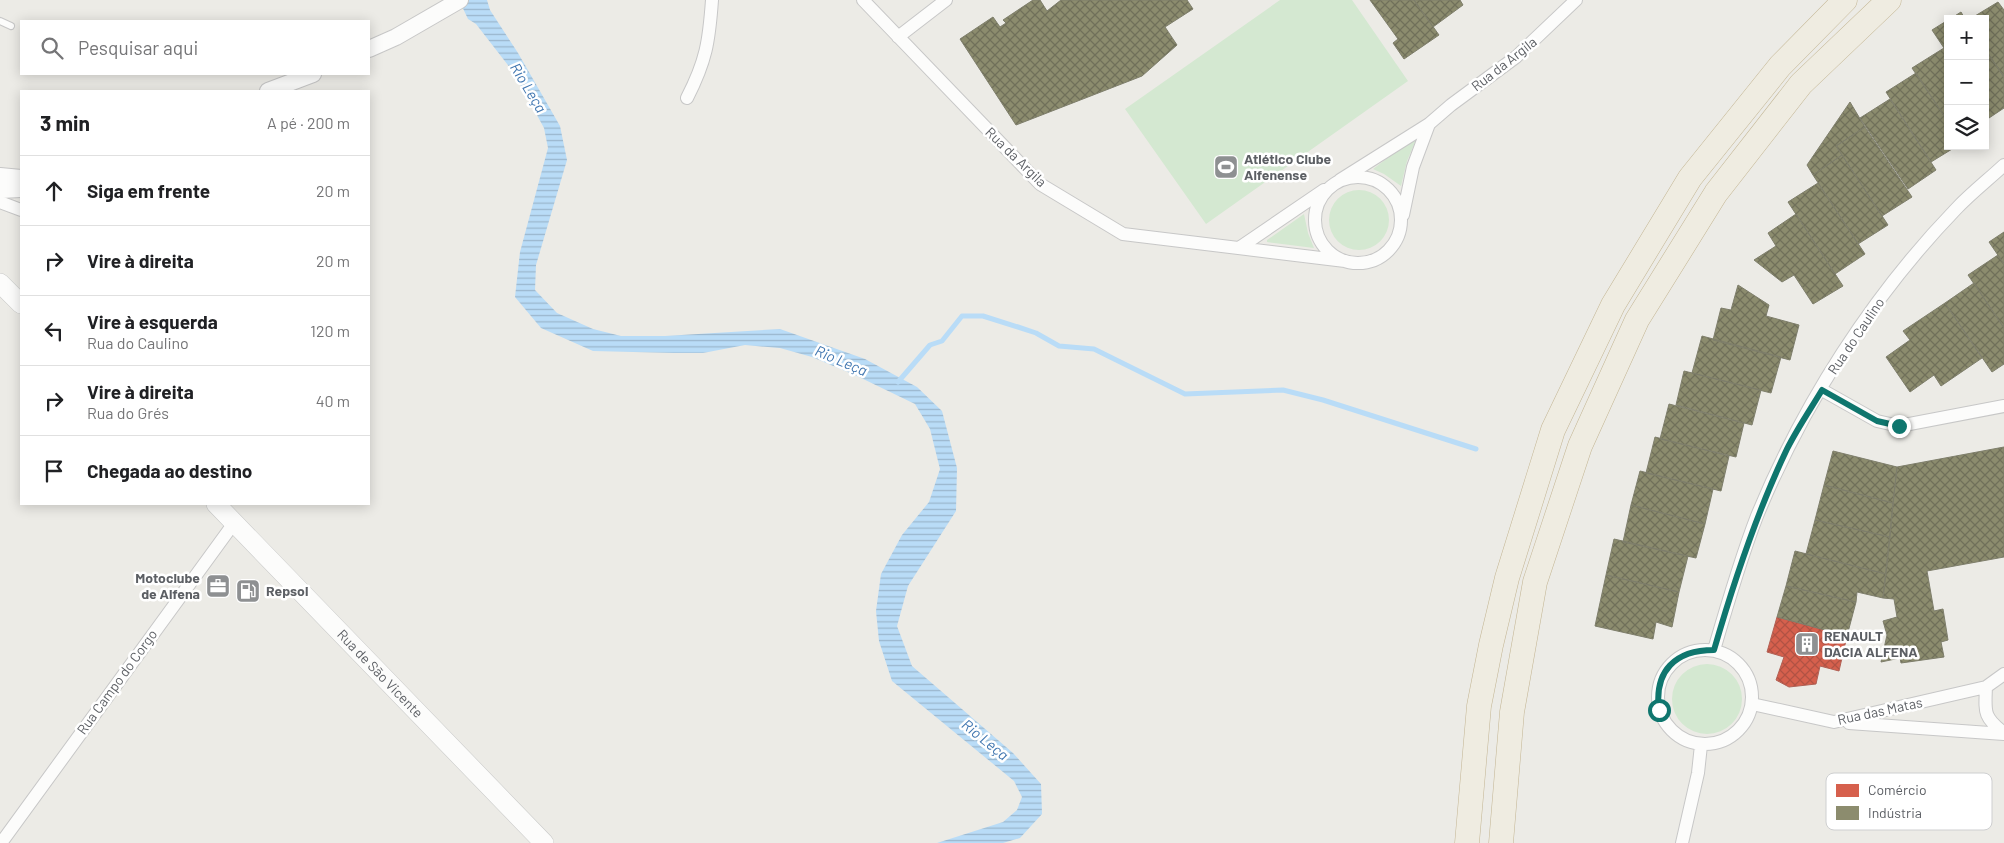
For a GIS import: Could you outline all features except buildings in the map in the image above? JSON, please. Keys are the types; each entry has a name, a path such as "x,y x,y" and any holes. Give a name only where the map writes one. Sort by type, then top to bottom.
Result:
{"highway":[{"path":"1467,843 1479,706 1491,645 1507,578 1553,430 1613,305 1690,178 1780,66 1845,0"},
{"path":"1501,843 1512,712 1535,582 1580,446 1638,320 1716,194 1801,84 1889,0"}],"main road":[{"path":"0,283 20,303"},
{"name":"Rua de São Vicente","path":"217,505 544,843"}],"street":[{"path":"688,98 703,68 710,36 712,0"},
{"name":"Rua da Argila","path":"863,0 1040,184 1123,234 1345,262 1366,262 1385,254 1394,243 1400,230 1413,167 1429,124"},
{"path":"898,37 946,0"},
{"name":"Rua da Argila","path":"1239,248 1328,187 1429,124 1451,104 1516,57 1576,0"},
{"path":"370,49 396,37 456,2"},
{"path":"271,90 310,75"},
{"name":"Rua do Caulino","path":"1714,650 1733,585 1757,517 1788,448 1854,334 1913,256 1957,208 2004,165"},
{"path":"0,176 20,178"},
{"name":"Rua da Argila","path":"1340,180 1353,176 1367,177 1380,182 1398,202 1401,216 1400,230"},
{"path":"1328,187 1320,198 1315,211 1314,224 1317,236 1324,247 1333,256 1345,262"},
{"path":"0,190 20,189"},
{"path":"0,202 20,210"},
{"path":"1822,390 1877,421 1899,426 2004,406"},
{"name":"Rua Campo do Corgo","path":"2,843 234,523"},
{"path":"1698,650 1714,650 1728,655 1739,664 1748,676 1752,690 1752,704 1745,722 1732,737 1712,744 1701,745 1687,741 1670,728 1659,710 1657,696 1665,672 1672,662 1682,655 1698,650"},
{"name":"Rua das Matas","path":"1752,704 1834,722 1986,687 2004,674"},
{"path":"1986,687 1985,713 1990,723 2004,734"},
{"path":"1834,722 2004,734"},
{"path":"1682,843 1698,773 1701,745"}],"lane":[{"path":"0,21 11,26"}],"green space":[{"name":"Atlético Clube Alfenense","path":"1280,0 1352,0 1408,81 1206,224 1125,109"},
{"path":"1414,138 1416,140 1407,161 1401,186 1373,169"},
{"path":"1353,190 1365,190 1376,195 1384,203 1389,214 1387,232 1376,245 1365,250 1353,250 1342,245 1334,237 1329,226 1329,214 1334,203 1342,195"},
{"path":"1304,214 1308,233 1314,248 1267,242 1267,240"},
{"path":"1714,664 1727,670 1736,679 1740,685 1742,699 1740,713 1732,724 1721,732 1700,734 1693,732 1682,724 1674,713 1672,692 1674,685 1682,674 1693,666"}],"water":[{"name":"Rio Leça","path":"459,0 487,0 490,10 518,53 560,126 567,160 536,265 535,290 557,313 593,329 621,336 665,336 780,329 865,359 917,387 942,411 957,468 956,511 908,586 897,626 912,666 1013,753 1041,784 1042,814 1020,838 1003,843 937,843 1003,822 1017,810 1022,797 1014,781 892,681 879,641 876,611 881,574 902,535 929,502 940,469 930,429 915,404 812,357 780,348 745,345 703,353 593,351 541,328 515,297 520,252 548,148 544,128 514,73 476,24 468,19"}],"waterway":[{"path":"898,382 930,345 942,341 962,316 983,316 1036,333 1059,346 1094,349 1185,394 1283,390 1323,400 1476,449"}],"place":[{"name":"Atlético Clube Alfenense","path":"1226,167"},
{"name":"Motoclube de Alfena","path":"218,586"},
{"name":"Repsol","path":"248,591"},
{"name":"RENAULT DACIA ALFENA","path":"1807,644"}],"route":[{"path":"1659,710 1657,696 1660,683 1672,662 1682,655 1698,650 1714,650 1733,585 1757,517 1788,448 1822,390 1877,421 1899,426"}]}
